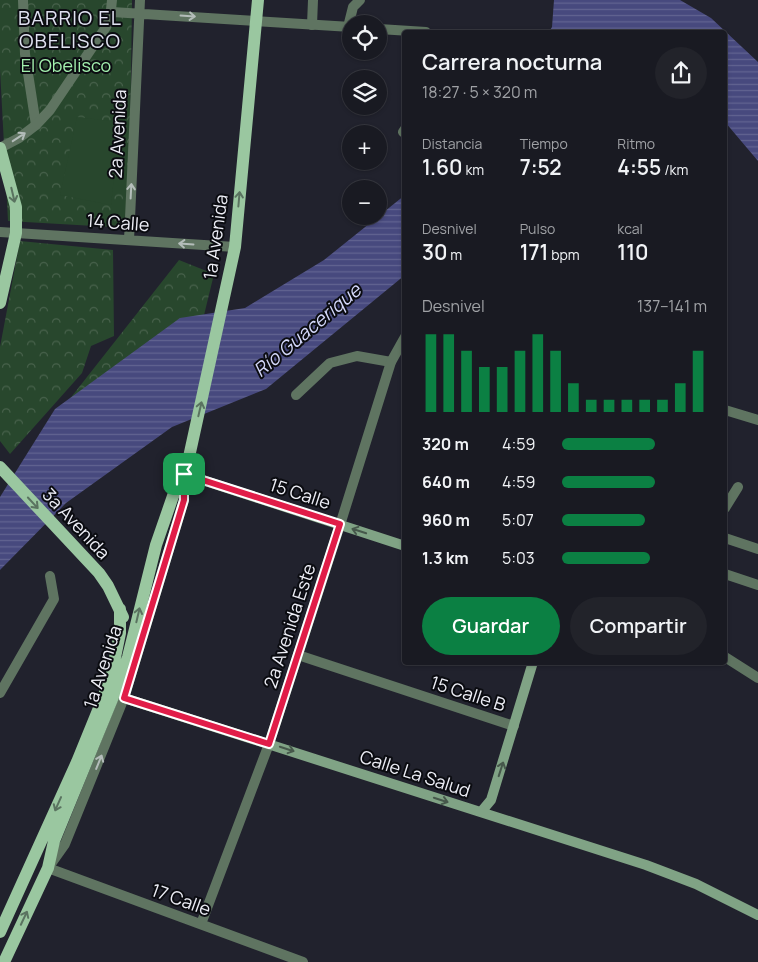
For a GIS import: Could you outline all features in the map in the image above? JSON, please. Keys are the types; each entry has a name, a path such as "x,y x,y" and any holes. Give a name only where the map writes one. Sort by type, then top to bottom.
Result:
{"main road":[{"name":"1a Avenida","path":"4,962 48,868 54,841 128,657 149,568 173,496 184,474 189,456 235,247 258,0"},
{"path":"0,148 16,206 16,233 0,303"},
{"name":"3a Avenida","path":"0,467 99,573 108,586 120,609 128,632 128,643 117,682 118,690 124,698"},
{"name":"15 Calle","path":"184,474 402,545"},
{"path":"0,932 77,762 111,677 120,633 120,609"},
{"path":"481,812 491,800 532,665"},
{"name":"Calle La Salud","path":"124,698 646,865 696,884 758,915"},
{"path":"491,800 495,817"}],"street":[{"path":"23,0 25,54 36,125"},
{"path":"0,148 19,138 36,125 50,110 106,27 112,12 112,0"},
{"name":"2a Avenida","path":"129,240 140,0"},
{"path":"312,25 313,0"},
{"path":"351,15 353,7 360,0"},
{"path":"112,12 342,27"},
{"path":"387,30 402,30"},
{"name":"14 Calle","path":"0,232 235,247"},
{"name":"2a Avenida Este","path":"201,924 269,744 391,362 402,342"},
{"path":"296,395 330,363 357,356 391,362"},
{"path":"727,411 758,420"},
{"name":"1a Avenida","path":"48,868 65,844 124,698 184,500 184,474"},
{"path":"727,505 738,487"},
{"path":"727,539 758,549"},
{"path":"727,575 758,585"},
{"path":"0,693 54,599 50,576"},
{"name":"15 Calle B","path":"298,655 514,726"},
{"path":"727,658 758,678"},
{"name":"17 Calle","path":"48,868 304,962"}],"green space":[{"name":"El Obelisco","path":"0,0 132,0 129,228 8,221 0,69"},
{"path":"77,117 120,122 111,205 60,195"},
{"path":"20,241 113,250 114,336 91,346 82,373 10,454 0,441 0,347"},
{"path":"179,260 214,274 197,344 55,451 28,452"}],"water":[{"path":"554,0 680,0 711,18 724,30 550,30"},
{"path":"727,33 758,62 758,161 727,124"},
{"name":"Río Guacerique","path":"402,197 402,277 266,389 172,427 66,503 0,570 0,497 55,409 180,318 245,308 324,260 368,225 387,225 387,209"}],"district":[{"name":"BARRIO EL OBELISCO","path":"70,30"}],"route":[{"path":"184,474 340,524 269,744 124,698 184,500 184,474"}]}
